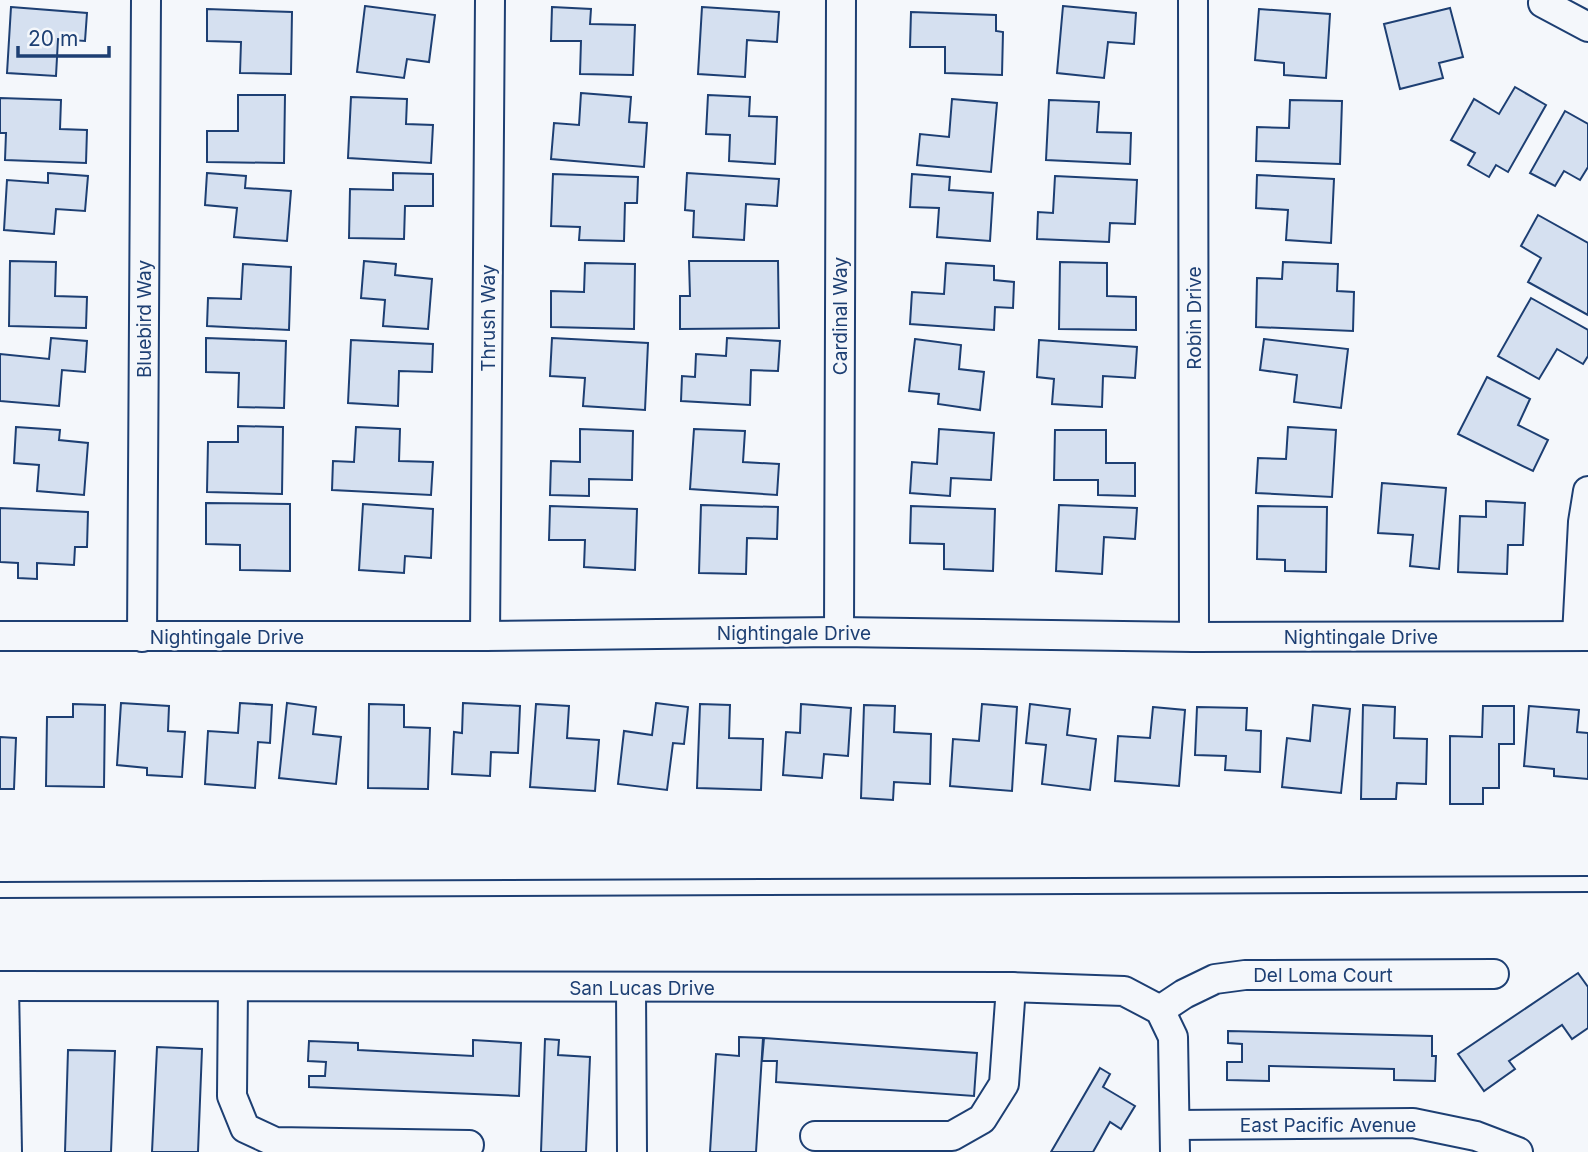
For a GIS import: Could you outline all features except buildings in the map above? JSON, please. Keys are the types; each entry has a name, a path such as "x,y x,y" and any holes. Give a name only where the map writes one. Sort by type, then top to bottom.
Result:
{"street":[{"name":"Bluebird Way","path":"142,637 146,0"},
{"name":"Thrush Way","path":"485,636 491,0"},
{"name":"Cardinal Way","path":"839,632 841,0"},
{"name":"Robin Drive","path":"1194,0 1194,637"},
{"path":"1544,3 1588,27"},
{"path":"1582,636 1583,522 1588,491"},
{"name":"Nightingale Drive","path":"0,636 485,636 839,632 1194,637 1582,636"},
{"name":"Del Loma Court","path":"1160,1010 1184,994 1215,979 1245,975 1494,974"},
{"path":"2,986 7,1152"},
{"name":"San Lucas Drive","path":"2,986 1012,987 1124,991 1160,1010"},
{"path":"233,987 232,1096 245,1128 275,1142 469,1145"},
{"path":"815,1136 952,1136 982,1119 1004,1084 1012,987"},
{"path":"631,988 632,1152"},
{"path":"1160,1010 1173,1037 1175,1139"},
{"name":"East Pacific Avenue","path":"1175,1139 1413,1123 1476,1136 1518,1152"}],"lane":[{"path":"0,890 1588,884"}]}
